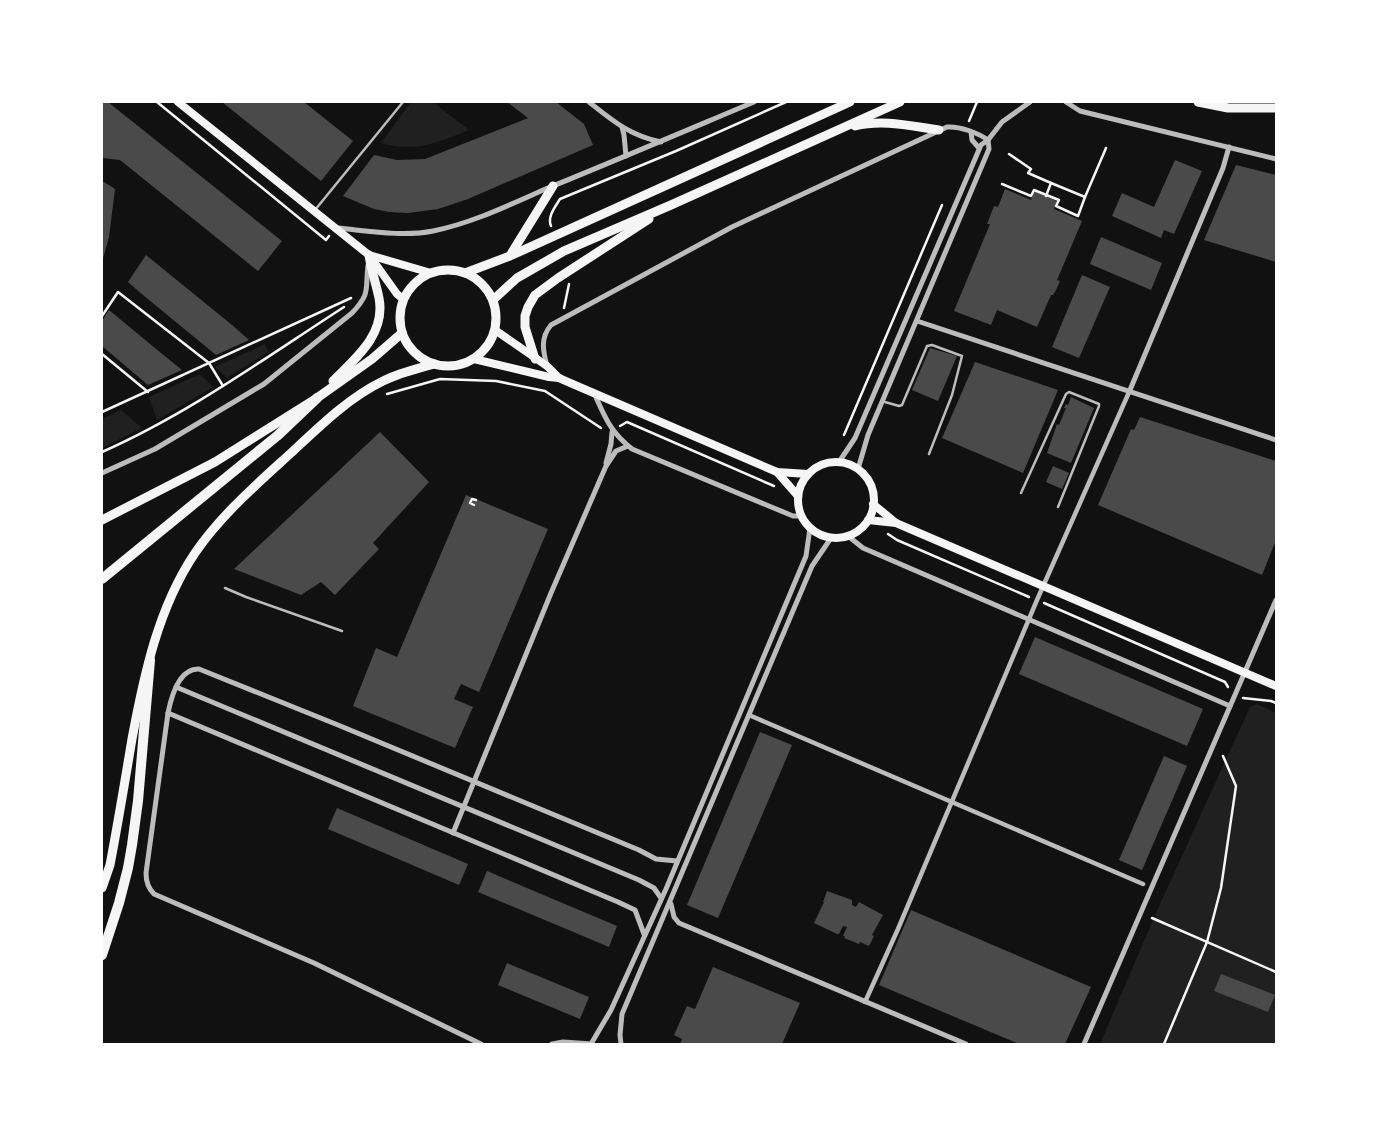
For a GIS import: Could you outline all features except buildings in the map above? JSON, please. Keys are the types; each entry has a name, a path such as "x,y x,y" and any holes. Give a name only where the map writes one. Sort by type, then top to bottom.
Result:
{"highway":[{"path":"102,579 277,436 317,398"},
{"path":"102,955 119,903 132,845 150,660"}],"main road":[{"path":"178,102 369,255 403,299"},
{"path":"464,272 510,256 850,102"},
{"path":"493,300 517,278 562,252 900,102"},
{"path":"1198,102 1228,108 1276,108"},
{"path":"823,136 870,122 939,130"},
{"path":"510,256 553,186"},
{"path":"535,359 525,316 535,295 671,205"},
{"path":"369,255 431,273"},
{"path":"317,398 366,345 380,323 379,297 369,255"},
{"path":"448,270 464,272 481,283 493,300 495,330 483,351 474,359 454,366 433,364 414,352 402,333 400,316 403,299 414,283 431,273 448,270"},
{"path":"495,330 547,366 559,378"},
{"path":"102,520 215,462 317,398 372,359 402,333"},
{"path":"474,359 559,378 777,472 808,474"},
{"path":"102,888 110,865 137,714 161,620 177,584 196,552 219,522 246,494 337,411 395,376 433,364"},
{"path":"839,463 858,470 872,488 873,504 868,520 858,531 848,536 831,538 816,533 801,516 798,506 799,488 808,474 822,465 839,463"},
{"path":"777,472 798,496"},
{"path":"873,504 896,523 1276,686"},
{"path":"868,520 896,523"}],"street":[{"path":"589,102 622,127 661,142"},
{"path":"335,228 398,233 433,231 480,216 754,102"},
{"path":"839,463 855,438 979,148 1002,122 1030,102"},
{"path":"1066,102 1080,111 1276,159"},
{"path":"1077,102 1080,111"},
{"path":"622,127 626,156"},
{"path":"547,366 542,349 545,334 551,325 732,227 939,130 955,127 981,135 988,140 989,149 868,435 858,470"},
{"path":"971,132 972,140 979,148"},
{"path":"865,1002 1130,390 1223,168 1229,147"},
{"path":"102,473 155,449 264,384 352,313 363,301 367,291 369,255"},
{"path":"917,321 1276,440"},
{"path":"594,393 611,430 628,446 793,516 801,516"},
{"path":"606,466 611,430"},
{"path":"453,833 572,542 606,466 615,451 628,446"},
{"path":"552,1045 564,1042 592,1044 611,1010 806,556 810,528"},
{"path":"848,536 863,548 1230,706"},
{"path":"621,1045 622,1014 812,566 831,538"},
{"path":"1084,1045 1276,600"},
{"path":"481,1045 314,963 154,894 147,885 146,873 168,713 176,687 188,671 199,669 656,859 677,861"},
{"path":"176,687 639,880 654,888 661,898"},
{"path":"168,713 635,910 645,935"},
{"path":"749,715 1143,884"},
{"path":"671,902 674,917 679,923 966,1045"}],"lane":[{"path":"314,211 403,102"},
{"path":"884,401 902,405 928,346 960,355 962,358 952,395 929,454"},
{"path":"1021,493 1069,392 1099,404 1058,507"},
{"path":"225,587 342,631"}],"path":[{"path":"156,102 326,240 335,228"},
{"path":"552,228 549,222 560,199 786,102"},
{"path":"967,125 977,102"},
{"path":"1002,184 1031,196 1034,190 1059,200 1056,206 1078,216 1106,148"},
{"path":"1009,154 1031,169 1028,173 1085,197"},
{"path":"1046,196 1051,183"},
{"path":"844,435 942,205"},
{"path":"563,312 572,273"},
{"path":"102,412 367,291"},
{"path":"102,452 223,386 367,291"},
{"path":"102,316 118,292 209,363 223,386"},
{"path":"102,354 148,392"},
{"path":"387,394 440,379 496,381 545,391 603,430 611,430 628,422 773,486"},
{"path":"887,533 897,540 1225,681 1234,698 1276,703"},
{"path":"1164,1045 1207,942 1221,888 1237,786 1223,756"},
{"path":"1152,918 1276,972"}],"shaded area":[{"path":"411,102 433,102 469,130 415,147 381,143"},
{"path":"265,344 268,352 227,378 215,367"},
{"path":"200,374 213,387 157,420 149,397"},
{"path":"121,410 142,428 102,448 102,419"},
{"path":"1257,704 1276,713 1276,1044 1100,1044 1155,915 1250,707"}]}
